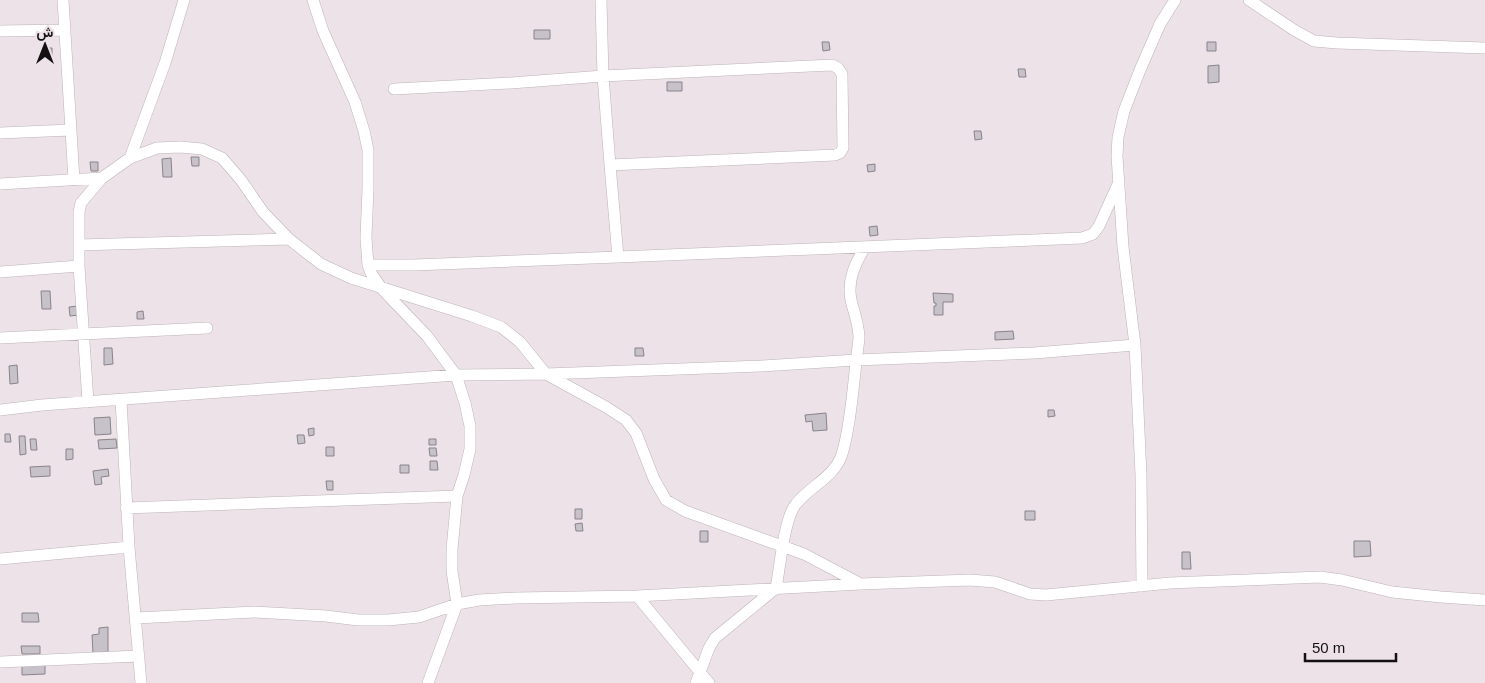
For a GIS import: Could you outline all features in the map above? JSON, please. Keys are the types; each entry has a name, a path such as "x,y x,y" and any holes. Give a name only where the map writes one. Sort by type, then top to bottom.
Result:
{"street":[{"path":"63,0 74,180"},
{"path":"130,158 165,63 184,0"},
{"path":"313,0 323,31 355,102 368,150 366,238 368,265 371,273 382,288 427,336 456,375 470,426 470,450 457,496 452,549 452,571 457,604 428,683"},
{"path":"601,0 603,76 618,258"},
{"path":"1142,586 1141,475 1135,345 1126,275 1119,182 1118,137 1124,111 1160,24 1175,0"},
{"path":"1249,0 1314,41 1337,44 1485,48"},
{"path":"0,31 64,30"},
{"path":"394,89 603,76 832,65 838,68 842,74 843,148 840,153 610,165"},
{"path":"0,133 70,130"},
{"path":"88,402 79,245 79,212 81,203 102,178 130,158 157,148 180,147 202,149 222,158 241,180 263,212 289,239 321,264 351,278 501,327 520,342 546,374 626,420 636,433 654,478 666,500 685,511 804,554 860,584"},
{"path":"0,184 102,178"},
{"path":"368,265 424,265 618,258 1048,241 1082,238 1093,234 1099,226 1119,182"},
{"path":"79,245 289,239"},
{"path":"698,678 709,648 715,638 776,588 789,516 796,504 838,465 842,454 850,408 859,339 858,326 851,298 850,281 854,266 865,247"},
{"path":"0,273 80,266"},
{"path":"0,338 207,328"},
{"path":"0,410 42,405 456,375 546,374 761,366 1034,353 1135,345"},
{"path":"121,400 126,508 141,683"},
{"path":"126,508 457,496"},
{"path":"0,559 129,547"},
{"path":"136,618 254,612 326,616 358,620 388,620 419,616 457,604 516,598 637,596 970,580 995,582 1030,594 1046,595 1170,583 1320,577 1342,580 1402,594 1485,600"},
{"path":"637,596 670,634 698,678 709,683"},
{"path":"0,662 139,656"}],"building":[{"path":"534,30 550,30 550,39 534,39"},
{"path":"822,42 829,42 830,50 823,51"},
{"path":"1207,42 1216,42 1216,51 1207,51"},
{"path":"48,48 52,48 52,60 48,60"},
{"path":"1219,65 1219,82 1208,83 1208,66"},
{"path":"1018,69 1025,69 1026,77 1019,77"},
{"path":"667,82 682,82 682,91 667,91"},
{"path":"974,131 981,131 982,139 975,140"},
{"path":"191,157 199,157 199,166 192,166"},
{"path":"171,158 172,177 163,177 162,159"},
{"path":"90,162 98,162 98,171 91,171"},
{"path":"875,164 875,171 868,172 867,165"},
{"path":"877,226 878,235 870,236 869,227"},
{"path":"41,291 50,291 51,309 42,309"},
{"path":"933,293 953,294 953,302 943,302 943,315 934,315 936,303 934,303"},
{"path":"78,306 79,315 70,316 69,307"},
{"path":"143,311 144,319 137,319 137,312"},
{"path":"1013,331 1014,339 995,340 995,332"},
{"path":"104,348 112,348 113,364 104,365"},
{"path":"635,348 643,348 644,356 635,356"},
{"path":"17,365 18,383 10,384 9,366"},
{"path":"1048,410 1054,410 1055,416 1048,417"},
{"path":"826,413 827,430 813,431 812,421 806,422 805,415"},
{"path":"110,417 111,434 95,435 94,418"},
{"path":"314,428 314,435 309,436 308,429"},
{"path":"5,434 10,434 11,442 5,442"},
{"path":"297,435 304,435 305,443 298,444"},
{"path":"19,436 25,436 26,454 20,455"},
{"path":"30,439 36,439 37,450 31,450"},
{"path":"116,439 117,448 99,449 98,440"},
{"path":"429,439 436,439 436,445 429,445"},
{"path":"326,447 334,447 334,456 326,456"},
{"path":"429,448 436,448 437,456 430,456"},
{"path":"66,449 73,449 73,459 66,460"},
{"path":"430,461 437,461 438,470 430,470"},
{"path":"400,465 409,465 409,473 400,473"},
{"path":"50,466 50,476 31,477 30,467"},
{"path":"108,469 109,476 101,477 102,484 95,485 93,471"},
{"path":"326,481 333,481 333,490 327,490"},
{"path":"575,509 582,509 582,519 575,519"},
{"path":"1025,511 1035,511 1035,520 1025,520"},
{"path":"582,523 583,531 576,531 575,524"},
{"path":"700,531 708,531 708,542 700,542"},
{"path":"1354,541 1370,541 1371,556 1354,557"},
{"path":"1182,552 1190,552 1191,569 1182,569"},
{"path":"22,613 38,613 39,622 22,622"},
{"path":"108,627 108,652 93,653 92,635 99,634 99,628"},
{"path":"21,646 40,646 40,654 22,654"},
{"path":"22,665 45,665 45,674 22,675"}]}
